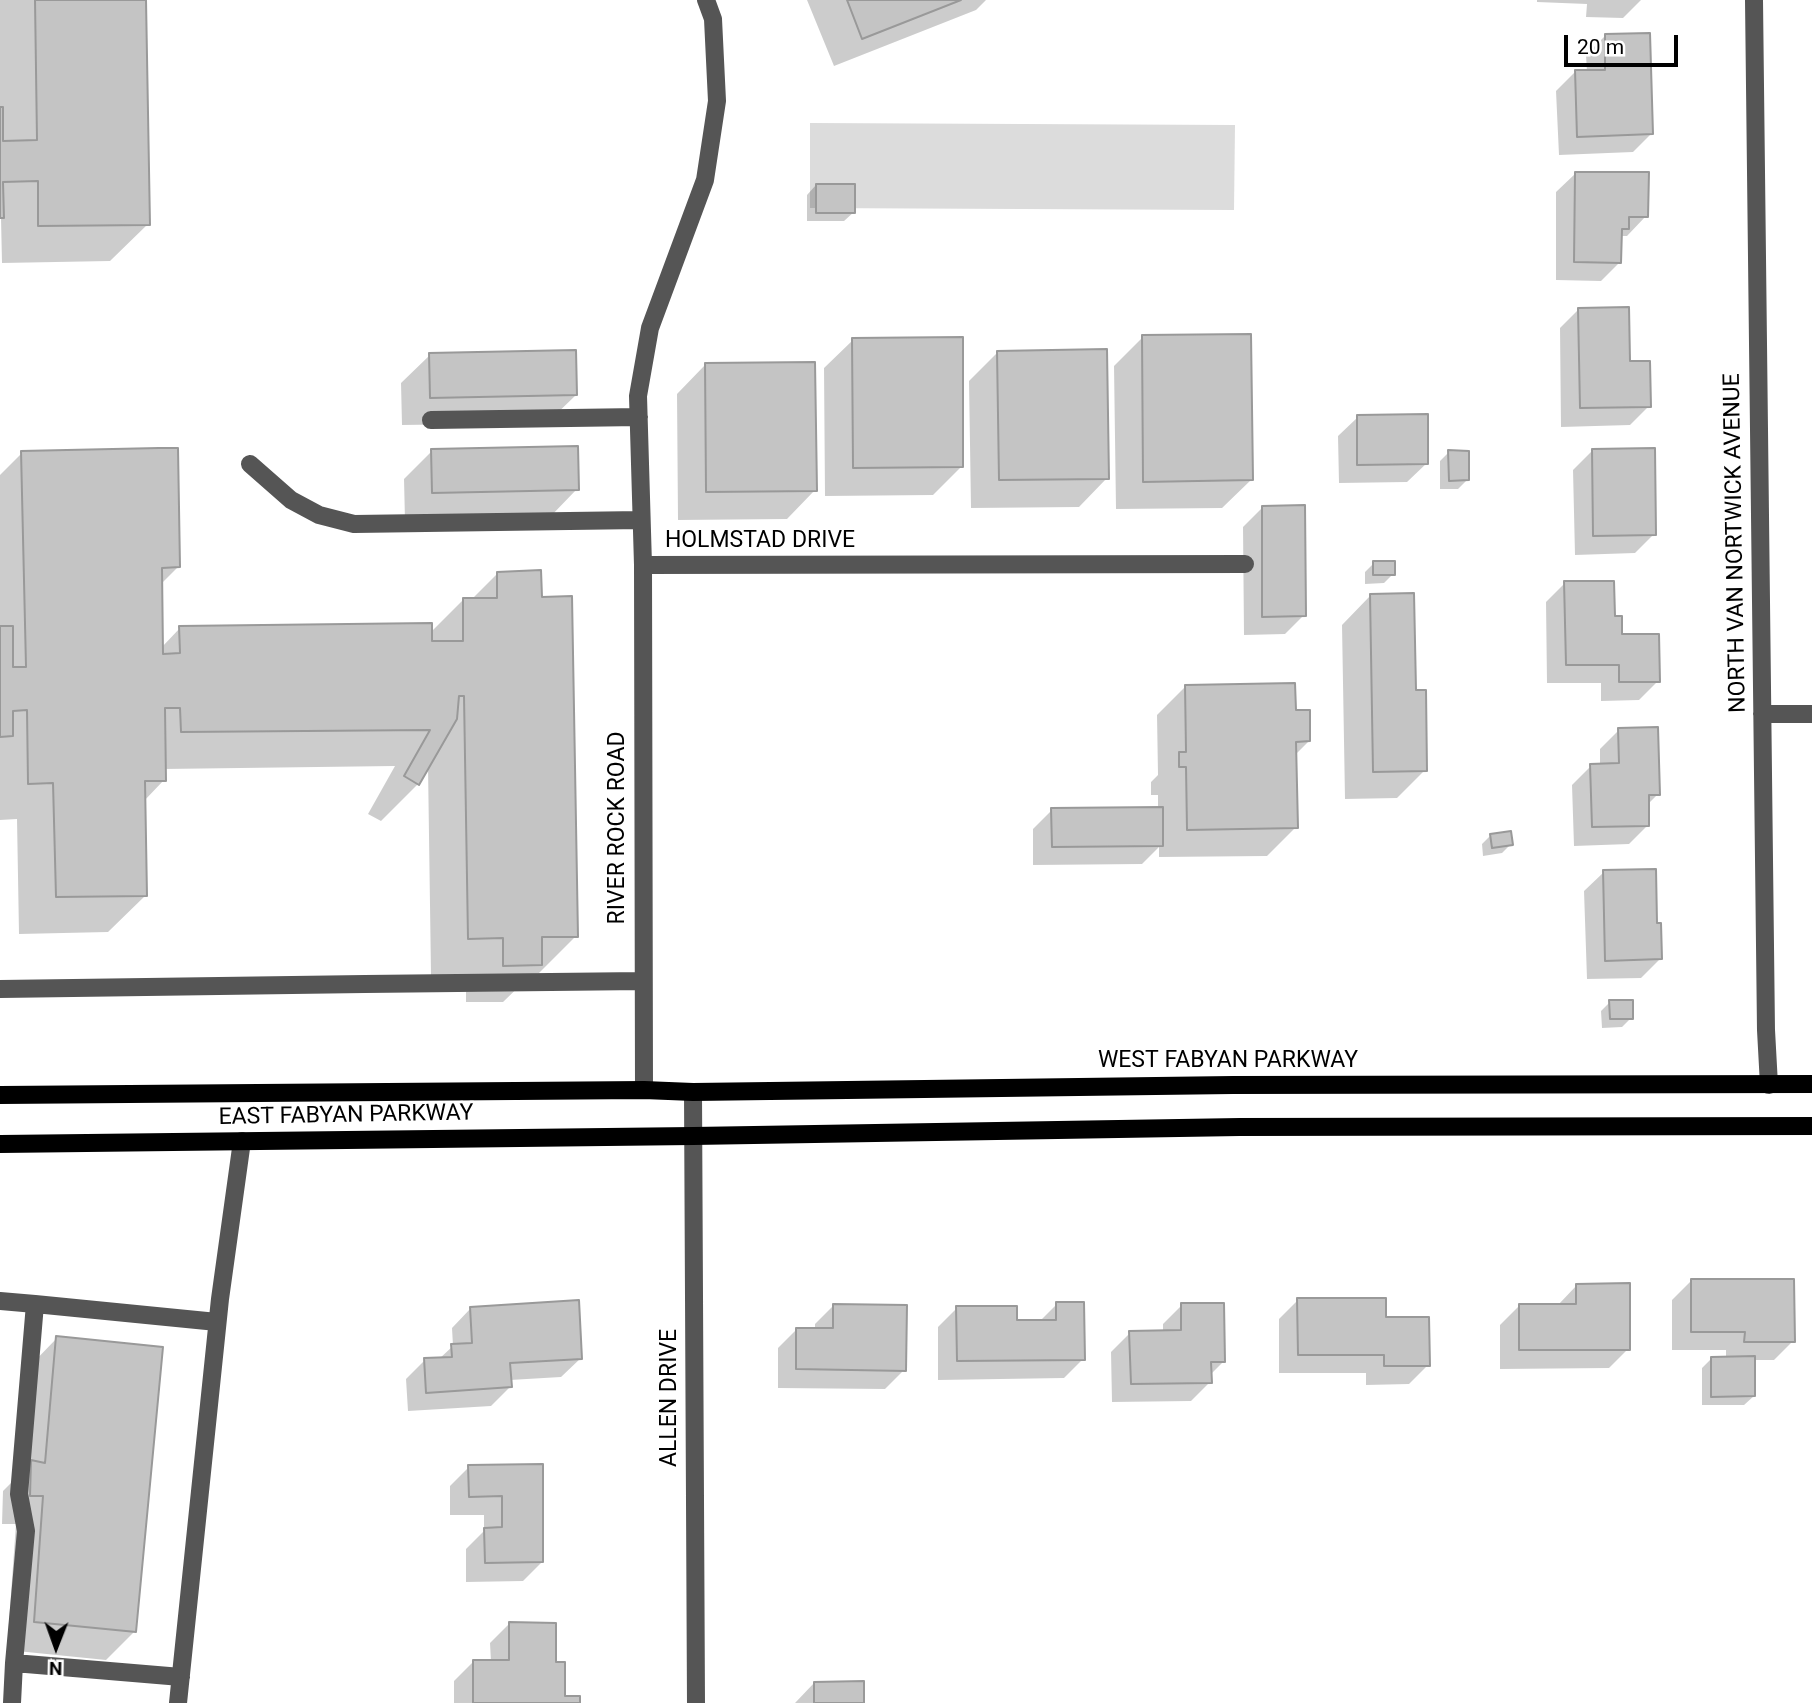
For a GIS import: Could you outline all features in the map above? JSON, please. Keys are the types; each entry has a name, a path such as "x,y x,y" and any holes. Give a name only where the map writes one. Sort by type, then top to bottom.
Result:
{"main road":[{"name":"WEST FABYAN PARKWAY","path":"644,1090 693,1092 1233,1085 1812,1084"},
{"name":"EAST FABYAN PARKWAY","path":"0,1095 644,1090"},
{"path":"693,1136 1265,1127 1812,1126"},
{"name":"EAST FABYAN PARKWAY","path":"0,1144 693,1136"}],"street":[{"name":"HOLMSTAD DRIVE","path":"706,0 713,19 717,101 705,180 650,328 638,396 643,565 1245,564"},
{"name":"NORTH VAN NORTWICK AVENUE","path":"1754,0 1766,1030 1769,1085"},
{"path":"431,420 639,417"},
{"path":"250,464 291,500 319,515 354,524 641,520"},
{"name":"RIVER ROCK ROAD","path":"643,565 644,1090"},
{"path":"1762,715 1812,714"},
{"path":"0,989 643,982"},
{"name":"ALLEN DRIVE","path":"693,1092 696,1703"},
{"path":"178,1703 218,1322 242,1142"},
{"path":"0,1301 218,1322"},
{"path":"12,1703 26,1531 19,1494 35,1304"},
{"path":"14,1663 181,1677"}],"shaded area":[{"path":"810,123 1235,125 1234,210 810,208"}],"building":[{"path":"35,0 146,0 150,225 38,226 38,181 3,182 4,218 0,218 0,107 3,107 3,141 37,140"},
{"path":"847,0 961,0 862,39"},
{"path":"1650,33 1653,134 1577,137 1575,70 1605,70 1605,34"},
{"path":"1575,172 1649,172 1648,217 1629,217 1629,229 1622,229 1621,263 1574,262"},
{"path":"816,184 855,184 855,213 816,213"},
{"path":"1629,307 1630,361 1650,361 1651,407 1580,408 1578,308"},
{"path":"1251,334 1253,480 1143,482 1142,335"},
{"path":"963,337 963,467 853,468 852,338"},
{"path":"1107,349 1109,479 999,480 997,351"},
{"path":"576,350 577,395 430,398 429,353"},
{"path":"815,362 817,491 706,492 705,363"},
{"path":"1428,414 1428,464 1357,465 1357,415"},
{"path":"578,446 579,490 432,493 431,449"},
{"path":"178,448 180,567 162,568 163,654 180,653 179,626 432,623 432,641 463,641 463,598 497,598 497,572 541,570 542,597 572,596 578,937 542,937 542,965 503,966 503,938 468,939 464,696 459,696 457,719 419,785 404,776 430,730 181,732 180,708 165,708 166,781 145,781 147,896 56,897 53,783 28,784 27,710 13,711 13,736 0,737 0,626 13,626 13,667 26,667 21,451"},
{"path":"1655,448 1656,535 1593,536 1592,449"},
{"path":"1448,450 1469,451 1469,480 1449,481"},
{"path":"1305,505 1306,616 1262,617 1262,506"},
{"path":"1373,561 1395,561 1395,575 1373,575"},
{"path":"1564,581 1614,581 1615,616 1622,616 1622,634 1659,634 1660,682 1619,682 1619,665 1566,665"},
{"path":"1414,593 1416,690 1426,690 1427,771 1373,772 1370,594"},
{"path":"1295,683 1296,710 1310,710 1310,741 1296,742 1298,828 1187,830 1186,767 1179,767 1179,752 1186,752 1185,685"},
{"path":"1658,727 1660,795 1649,795 1649,826 1592,827 1590,764 1619,763 1618,728"},
{"path":"1163,807 1163,846 1052,847 1051,808"},
{"path":"1511,831 1513,845 1492,848 1490,834"},
{"path":"1656,869 1657,923 1661,923 1662,959 1605,961 1603,870"},
{"path":"1609,1000 1633,1000 1633,1019 1610,1019"},
{"path":"1691,1279 1794,1279 1795,1342 1744,1342 1745,1332 1691,1332"},
{"path":"1630,1283 1630,1350 1519,1350 1519,1304 1576,1304 1576,1284"},
{"path":"1297,1298 1386,1298 1386,1317 1429,1317 1430,1366 1384,1366 1384,1355 1298,1355"},
{"path":"579,1300 582,1359 510,1363 512,1387 426,1393 424,1358 452,1357 451,1344 472,1343 470,1307"},
{"path":"1056,1302 1084,1302 1085,1360 957,1361 956,1306 1017,1306 1017,1320 1056,1320"},
{"path":"1181,1303 1224,1303 1225,1362 1211,1362 1212,1383 1131,1384 1129,1331 1181,1330"},
{"path":"833,1304 907,1305 906,1371 796,1369 796,1328 833,1328"},
{"path":"56,1336 163,1347 136,1632 34,1622 43,1496 30,1496 31,1460 45,1463"},
{"path":"1755,1356 1755,1396 1711,1397 1711,1357"},
{"path":"543,1464 543,1562 485,1563 484,1528 502,1527 502,1496 469,1497 468,1465"},
{"path":"509,1622 556,1623 556,1662 565,1662 565,1696 580,1696 580,1703 473,1703 473,1660 509,1660"},
{"path":"864,1681 864,1703 814,1703 814,1682"}]}
